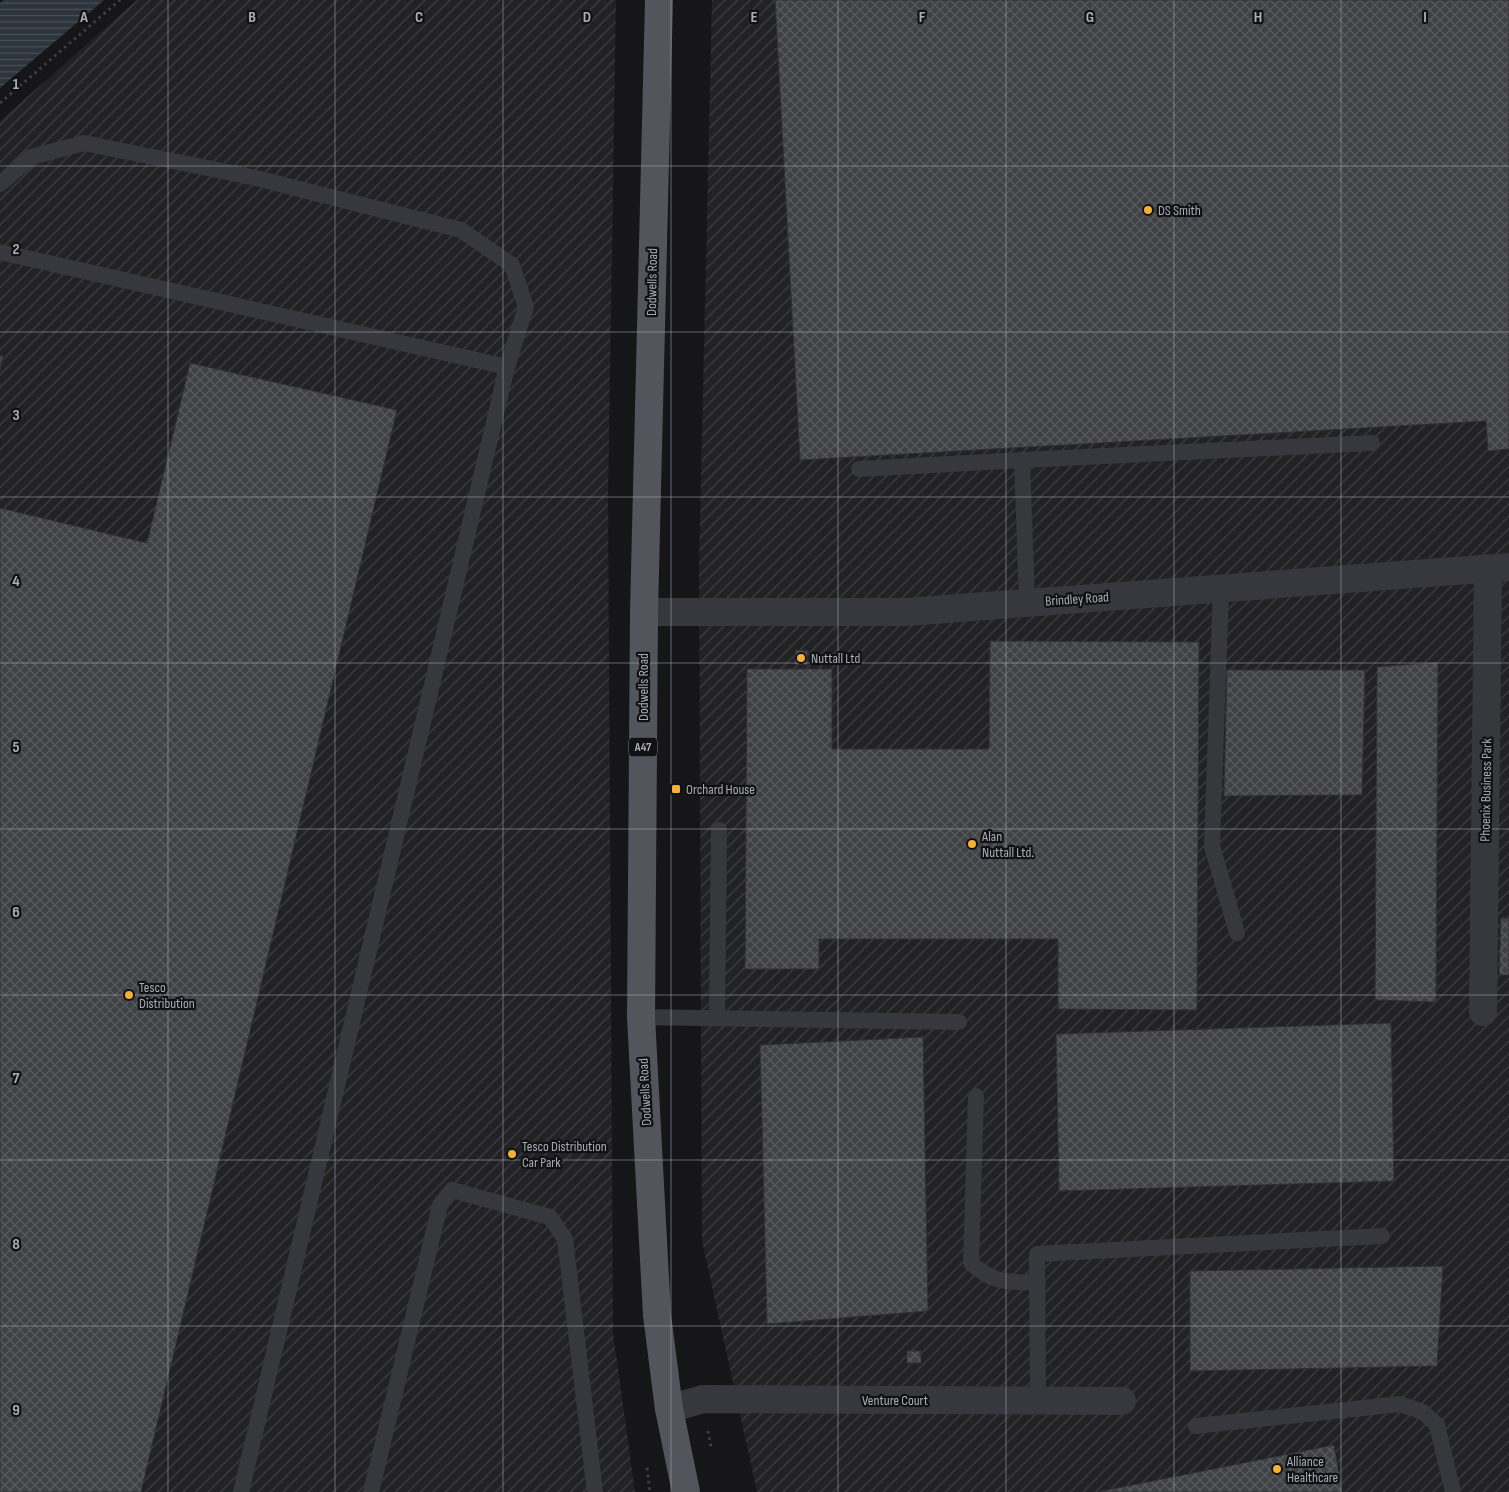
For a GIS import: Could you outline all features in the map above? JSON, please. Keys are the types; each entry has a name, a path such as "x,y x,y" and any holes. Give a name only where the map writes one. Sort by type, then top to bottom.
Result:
{"main road":[{"name":"Dodwells Road","path":"659,0 644,612 641,1016 657,1315 669,1408 686,1492"}],"street":[{"name":"Brindley Road","path":"644,612 906,612 1499,568"},
{"name":"Phoenix Business Park","path":"1483,1012 1499,568"},
{"name":"Venture Court","path":"669,1408 703,1399 1122,1401"}],"lane":[{"path":"0,184 31,156 84,144 256,178 462,230 512,265 526,307 508,367 241,1492"},
{"path":"0,252 508,367"},
{"path":"859,469 1372,443"},
{"path":"1022,460 1027,603"},
{"path":"1221,589 1212,846 1237,932"},
{"path":"717,1018 719,830"},
{"path":"641,1016 959,1022"},
{"path":"976,1096 972,1263 987,1276 1001,1281 1038,1283"},
{"path":"371,1492 440,1205 452,1190 550,1217 565,1239 595,1492"},
{"path":"1038,1400 1037,1254 1382,1236"},
{"path":"1196,1426 1400,1404 1423,1412 1437,1425 1453,1492"}],"path":[{"path":"0,103 120,0"},
{"path":"703,1399 712,1451"}],"shaded area":[{"path":"4,0 104,0 0,88 0,3"},
{"path":"137,0 616,0 608,497 613,1333 635,1492 0,1492 0,121"},
{"path":"712,0 1509,0 1509,1492 757,1492 702,1241 699,566"}],"building":[{"name":"DS Smith","path":"775,0 1509,0 1509,449 1488,451 1486,421 800,460"},
{"path":"0,355 3,356 0,371"},
{"name":"Tesco Distribution","path":"190,363 397,410 141,1492 0,1492 0,508 147,543"},
{"name":"Alan Nuttall Ltd.","path":"990,641 1199,642 1197,1010 1058,1009 1058,939 819,939 819,969 745,969 747,669 832,669 832,749 989,749"},
{"name":"Nuttall Ltd","path":"796,650 808,651 807,665 794,664"},
{"path":"1438,662 1436,1002 1375,1000 1377,667"},
{"path":"1227,670 1365,670 1362,795 1224,796"},
{"path":"1501,918 1509,918 1509,975 1499,975"},
{"path":"1391,1023 1394,1181 1059,1191 1056,1034"},
{"path":"923,1037 928,1311 767,1324 760,1045"},
{"path":"1443,1266 1437,1366 1190,1371 1190,1271"},
{"path":"907,1351 921,1351 921,1363 907,1363"},
{"name":"Alliance Healthcare","path":"1334,1445 1342,1492 1097,1492"}],"place":[{"name":"DS Smith","path":"1148,210"},
{"name":"Nuttall Ltd","path":"801,658"},
{"name":"Orchard House","path":"676,789"},
{"name":"Alan Nuttall Ltd.","path":"972,844"},
{"name":"Tesco Distribution","path":"129,995"},
{"name":"Tesco Distribution Car Park","path":"512,1154"},
{"name":"Alliance Healthcare","path":"1277,1469"}]}
